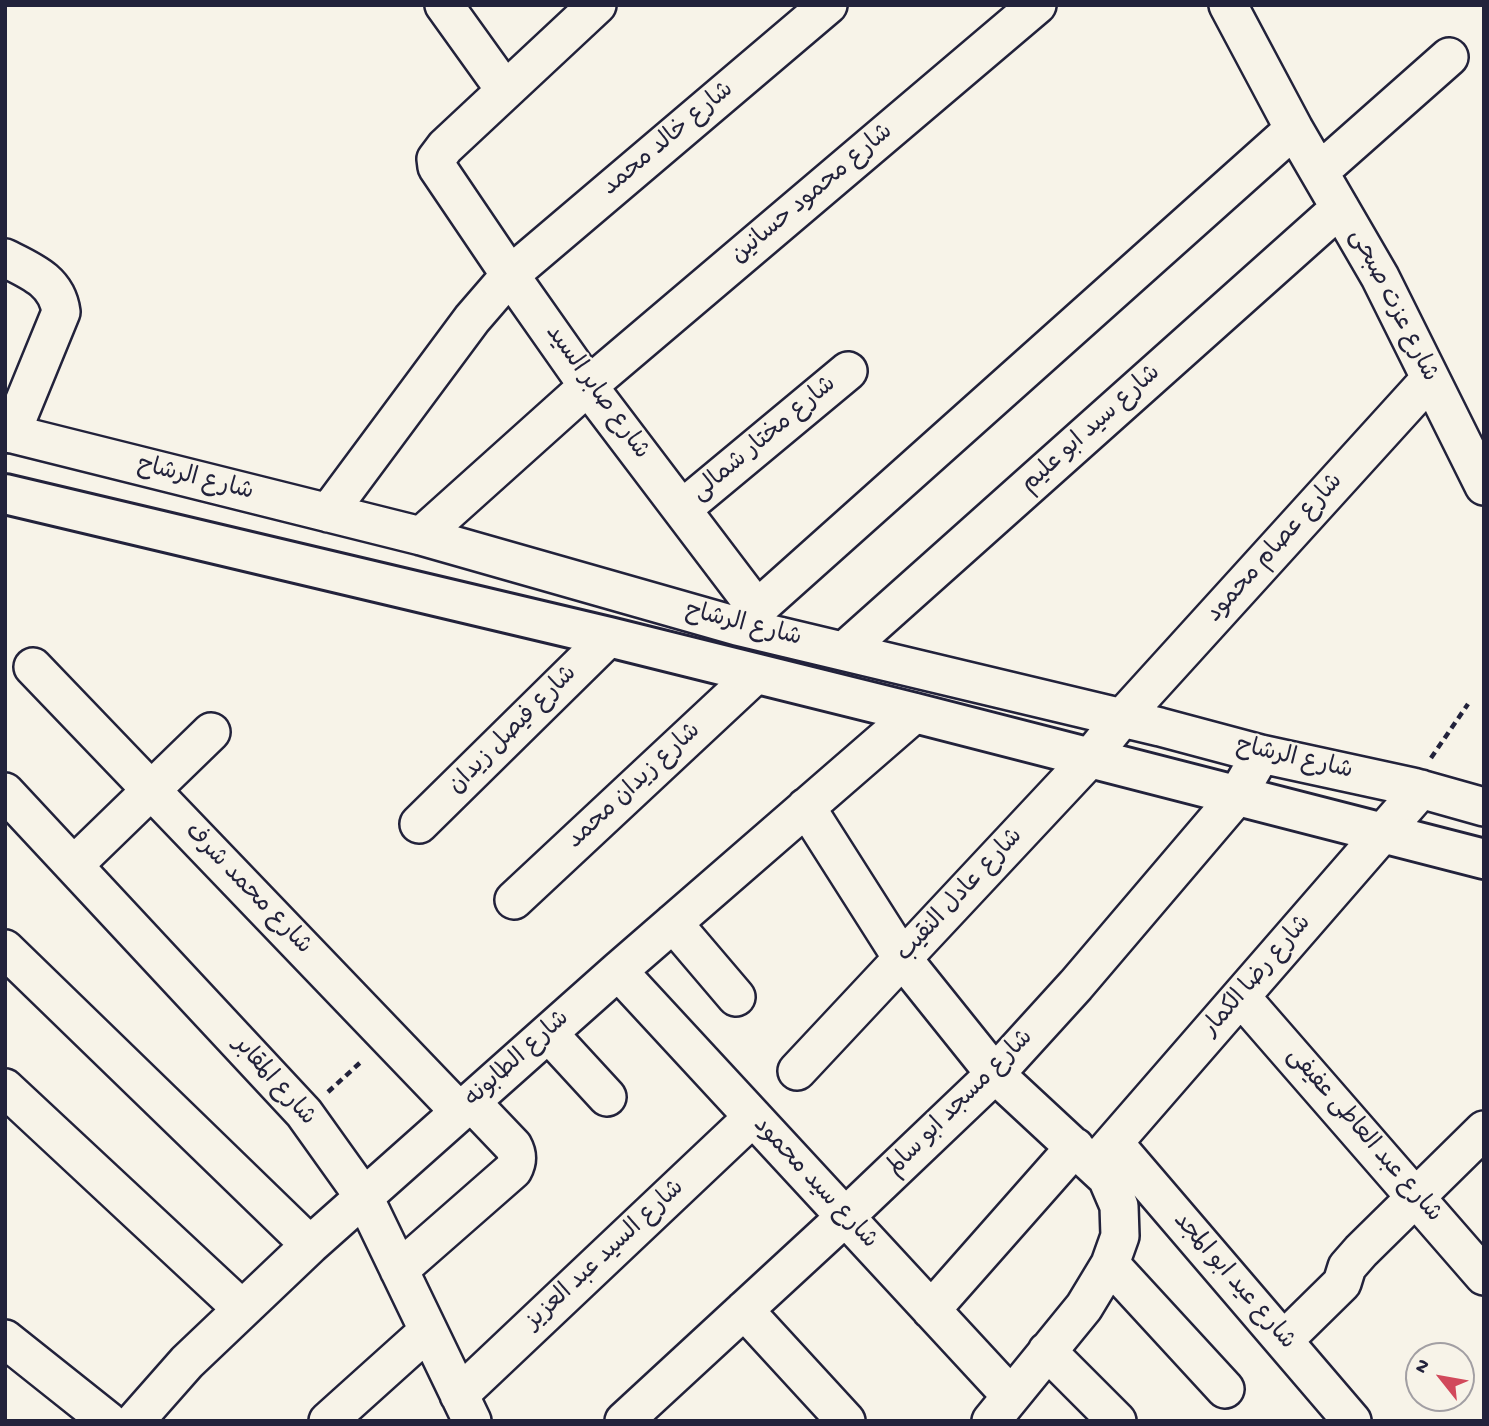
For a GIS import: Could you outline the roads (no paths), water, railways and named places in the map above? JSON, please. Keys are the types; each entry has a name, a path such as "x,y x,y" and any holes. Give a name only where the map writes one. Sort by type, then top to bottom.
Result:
{"main road":[{"name":"شارع الرشاح","path":"5,494 609,637 1484,859"}],"street":[{"path":"444,5 505,90 582,10"},
{"name":"شارع خالد محمد","path":"328,513 472,319 510,275 828,5"},
{"name":"شارع محمود حسانين","path":"421,537 588,386 1037,5"},
{"name":"شارع عزت صبحى","path":"1228,5 1294,129 1380,277 1484,486"},
{"path":"1319,172 1449,57"},
{"name":"شارع صابر السيد","path":"505,90 439,152 436,159 439,174 588,386 682,509 747,618"},
{"path":"747,618 1294,129"},
{"name":"شارع سيد ابو عليم","path":"844,651 1340,208"},
{"path":"5,258 35,273 53,287 60,300 61,312 8,433"},
{"name":"شارع مختار شمالى","path":"682,509 848,371"},
{"name":"شارع عصام محمود","path":"1122,718 1430,379"},
{"name":"شارع الرشاح","path":"8,433 747,618 844,651 1261,754 1417,788 1484,807"},
{"name":"شارع فيصل زيدان","path":"419,824 609,637"},
{"name":"شارع محمد شرف","path":"33,667 388,1037 513,1146 517,1153 513,1170 399,1270"},
{"name":"شارع زيدان محمد","path":"514,900 756,674"},
{"name":"شارع الطابونه","path":"135,1421 187,1362 310,1245 618,971 915,713"},
{"name":"شارع عادل النقيب","path":"797,1071 1090,758 1122,718"},
{"path":"74,865 211,732"},
{"name":"شارع مسجد ابو سالم","path":"624,1421 995,1074 1076,985 1237,796 1261,754"},
{"name":"شارع رضا الكمار","path":"931,1310 1094,1152 1241,997 1384,834 1417,788"},
{"name":"شارع المقابر","path":"5,792 304,1113 364,1197 466,1408"},
{"path":"806,807 902,958 995,1074 1094,1152 1119,1206 1120,1236 1110,1264 1084,1307 1001,1408"},
{"path":"673,923 736,997"},
{"path":"5,949 310,1245"},
{"name":"شارع سيد محمود","path":"618,971 931,1310 1001,1408"},
{"name":"شارع عبد العاطى عفيفى","path":"1241,997 1484,1276"},
{"path":"549,1034 607,1097"},
{"path":"5,1088 242,1309"},
{"name":"شارع السيد عبد العزيز","path":"466,1408 753,1117"},
{"path":"1284,1340 1342,1283 1347,1267 1361,1251 1484,1130"},
{"name":"شارع عيد ابو المجد","path":"1094,1152 1284,1340 1352,1421"},
{"path":"1110,1264 1225,1389"},
{"path":"744,1310 846,1421"},
{"path":"328,1421 428,1331"},
{"path":"5,1339 107,1421"},
{"path":"1047,1351 1117,1421"}]}
